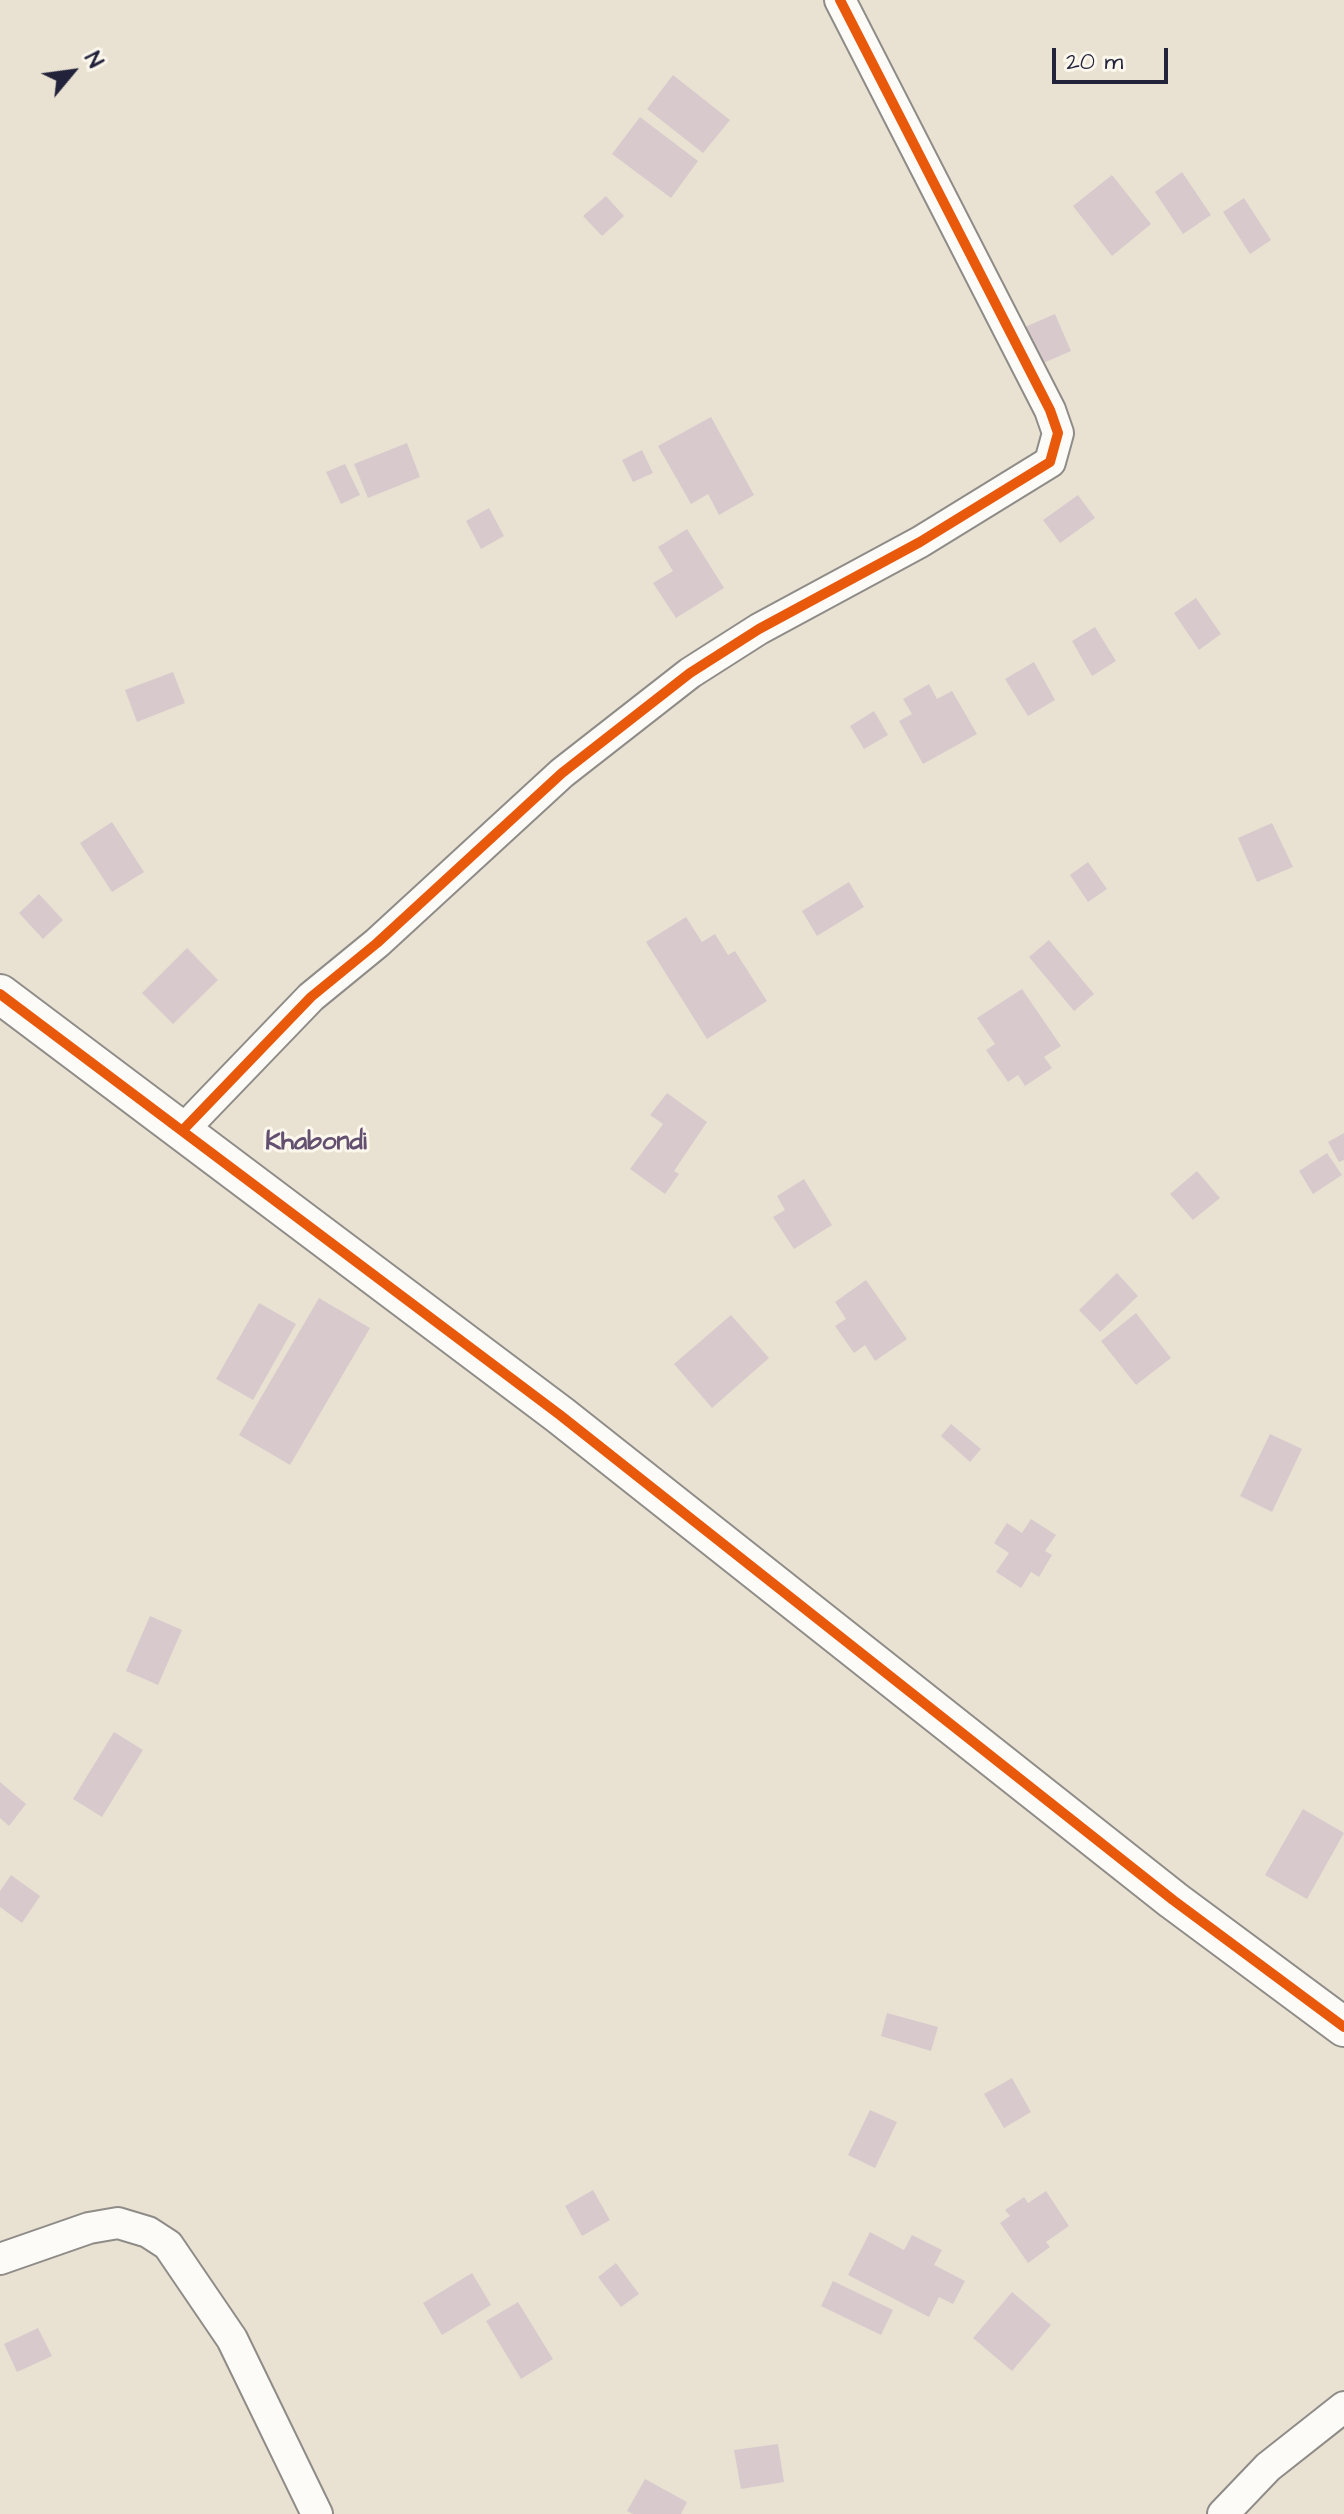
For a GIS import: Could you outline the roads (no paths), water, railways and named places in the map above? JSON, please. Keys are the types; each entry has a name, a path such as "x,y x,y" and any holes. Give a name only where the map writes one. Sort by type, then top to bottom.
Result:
{"street":[{"path":"182,1131 311,997 377,943 562,773 690,673 759,629 920,542 1050,462 1058,433 1050,410 840,0"},
{"path":"0,994 560,1415 1173,1900 1344,2027"},
{"path":"0,2259 89,2228 118,2223 148,2232 168,2245 232,2339 317,2514"},
{"path":"1223,2514 1268,2467 1344,2407"}],"district":[{"name":"Khabondi","path":"316,1144"}]}
